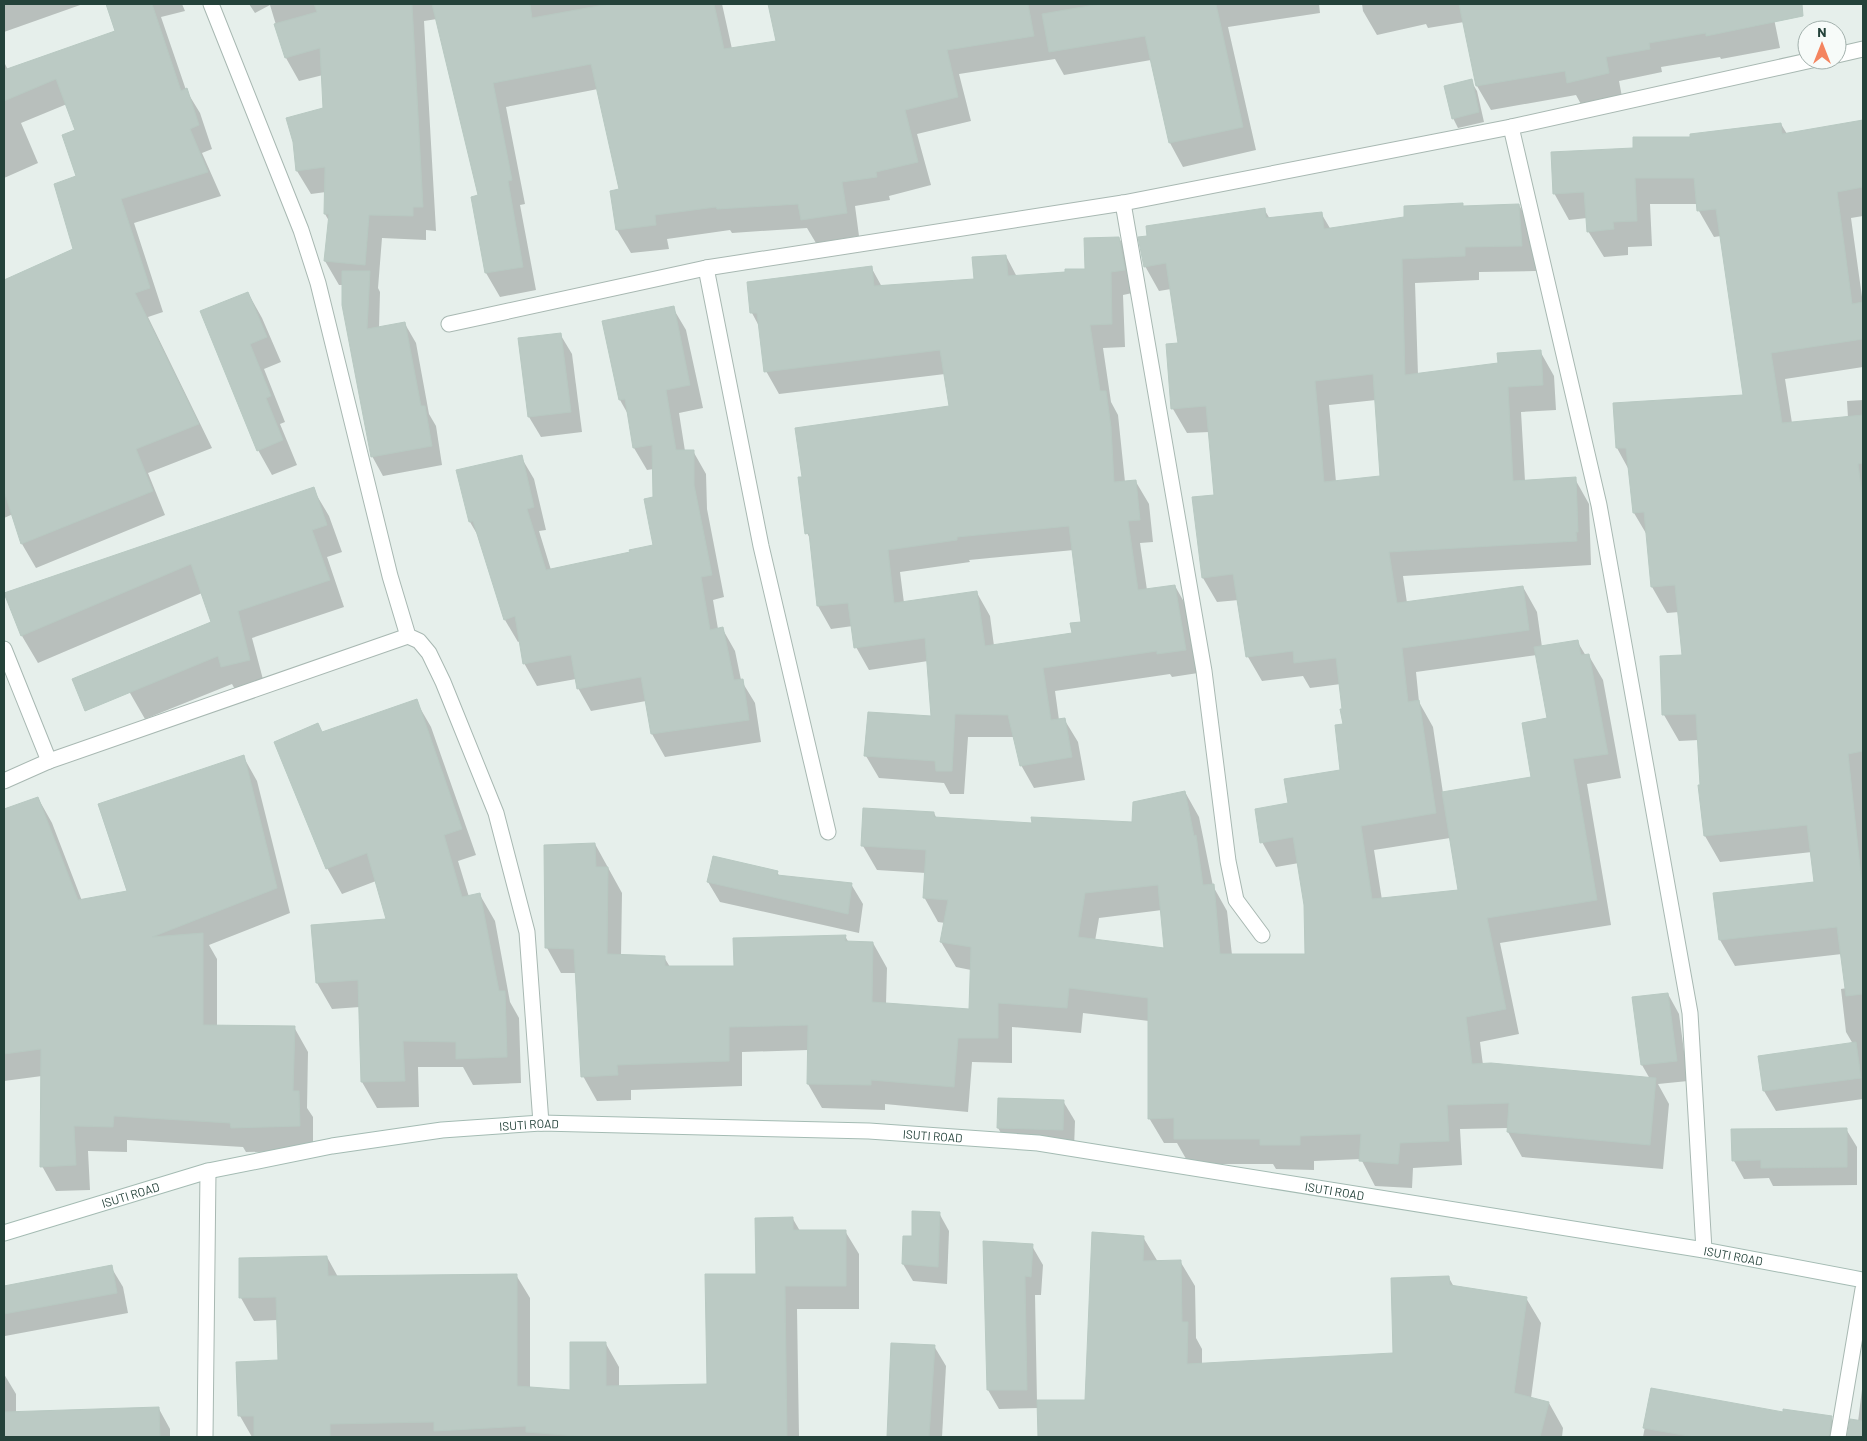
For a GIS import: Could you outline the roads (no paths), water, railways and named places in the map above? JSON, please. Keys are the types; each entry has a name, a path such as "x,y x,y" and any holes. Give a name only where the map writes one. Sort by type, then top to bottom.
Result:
{"street":[{"path":"212,4 301,230 318,283 390,576 408,636"},
{"path":"1847,52 1863,49"},
{"path":"448,324 706,268 1123,203 1511,127 1797,63"},
{"path":"1511,127 1600,505 1688,1004 1694,1070 1704,1250"},
{"path":"1123,203 1195,615 1228,861 1236,900 1262,935"},
{"path":"706,268 761,546 828,832"},
{"path":"4,781 49,761 408,636 419,641 428,653 443,682 496,813 527,932 541,1123"},
{"path":"4,650 49,761"},
{"name":"ISUTI ROAD","path":"4,1233 208,1171 332,1146 442,1130 541,1123 869,1131 1038,1144 1704,1250 1863,1280"},
{"path":"205,1437 208,1171"},
{"path":"1838,1437 1863,1289"}]}
